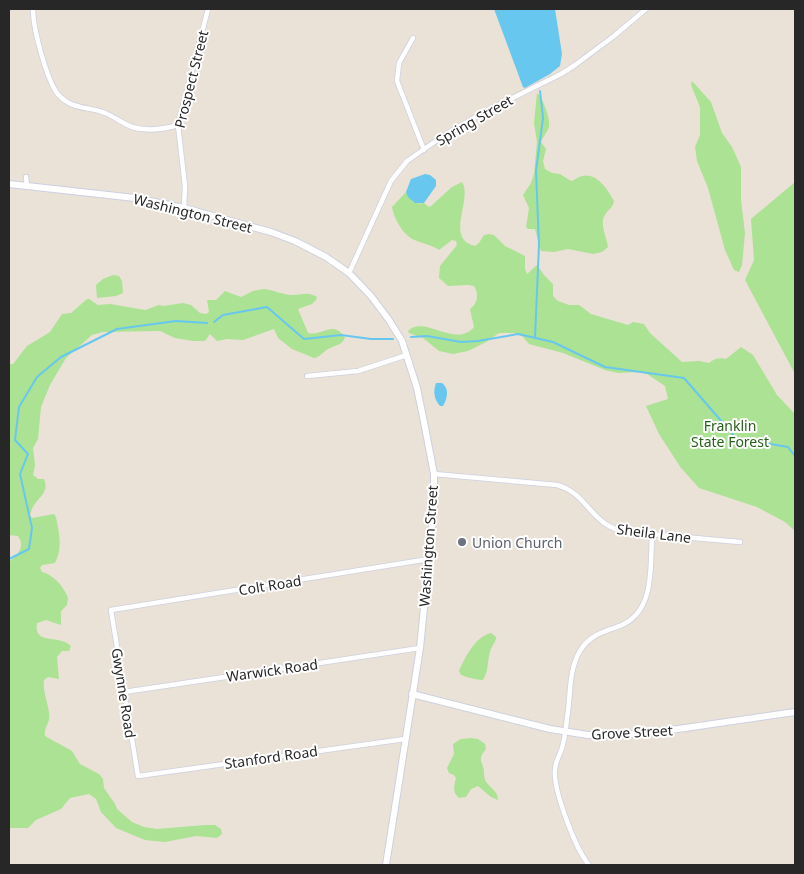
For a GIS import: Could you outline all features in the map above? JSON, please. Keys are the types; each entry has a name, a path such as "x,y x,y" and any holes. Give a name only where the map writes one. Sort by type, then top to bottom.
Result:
{"main road":[{"name":"Washington Street","path":"9,184 120,195 184,208 295,240 326,257 349,274 371,296 402,341 417,388 434,474 434,507 420,648 386,865"},
{"name":"Grove Street","path":"412,694 449,705 565,732 588,735 624,735 713,725 795,712"}],"street":[{"path":"33,9 48,75 56,92 61,97 75,106 107,113 132,127 156,129 178,125"},
{"name":"Prospect Street","path":"184,208 185,186 178,125 208,9"},
{"name":"Spring Street","path":"349,274 391,181 407,161 488,110 561,74 614,36 646,9"},
{"path":"413,38 399,63 397,81 424,150"},
{"path":"26,177 27,186"},
{"path":"307,376 358,371 407,355"},
{"name":"Sheila Lane","path":"434,474 562,486 574,493 599,520 610,527 623,531 740,542"},
{"path":"590,865 581,854 573,838 556,781 556,764 564,742 572,673 580,650 594,636 621,625 634,617 645,601 648,590 652,534"},
{"name":"Colt Road","path":"111,610 428,559"},
{"name":"Gwynne Road","path":"111,610 138,776"},
{"name":"Warwick Road","path":"124,692 420,648"},
{"name":"Stanford Road","path":"138,776 405,739"}],"green space":[{"path":"692,81 711,102 722,133 732,147 741,167 741,200 745,233 742,265 739,272 734,270 725,250 708,188 697,161 695,147 700,135 700,107 691,85"},
{"path":"537,93 548,114 549,127 541,142 546,149 543,161 545,169 552,173 560,174 571,181 587,175 597,179 609,192 614,201 603,218 608,247 602,252 593,254 568,249 554,252 541,251 535,229 528,229 526,227 529,208 523,195 531,183 534,174 537,142 534,123"},
{"name":"Franklin State Forest","path":"462,182 464,199 460,227 461,236 466,242 475,246 484,235 494,235 505,246 525,256 527,274 537,265 553,284 553,296 558,301 569,305 579,305 591,314 628,325 633,322 644,324 650,333 682,362 699,361 709,363 721,358 726,359 741,347 753,355 777,395 795,414 795,531 785,522 757,507 699,488 681,468 659,434 646,406 668,399 665,386 647,374 638,372 618,373 605,370 563,353 529,344 522,336 515,333 499,333 468,351 453,354 439,351 423,338 409,333 408,331 415,327 423,326 458,335 467,333 474,327 470,309 475,304 477,298 474,286 448,286 439,278 440,266 457,245 456,241 452,240 439,250 412,239 400,227 392,207 406,192 413,201 424,203 429,207 452,187"},
{"path":"795,182 795,374 745,280 754,260 751,219"},
{"path":"113,275 119,276 122,281 123,293 116,296 97,298 96,285 103,279"},
{"path":"264,289 289,295 314,295 317,297 312,304 298,309 308,333 313,334 332,329 341,332 345,338 340,344 314,358 292,349 278,338 274,329 243,340 227,339 217,341 210,334 205,341 193,341 175,338 160,331 103,332 92,335 66,358 50,385 41,407 38,439 33,448 35,465 33,475 38,479 44,479 46,487 30,515 32,518 54,514 60,540 55,563 42,565 40,568 42,572 58,582 68,598 67,605 61,611 61,625 46,620 37,623 37,630 39,635 43,637 71,646 69,651 62,651 57,657 59,679 48,677 44,680 44,690 49,711 45,736 72,751 80,764 99,774 103,779 104,788 117,809 132,822 144,827 157,829 215,825 221,829 222,834 217,838 196,836 165,842 145,840 116,828 101,812 96,799 89,794 70,798 61,809 36,820 28,828 9,828 9,562 20,550 21,544 18,536 9,535 9,364 13,364 27,346 50,332 62,314 71,313 87,299 98,305 110,304 145,310 159,305 183,303 191,305 200,313 206,314 209,312 207,300 216,300 225,291 241,297 253,291"},
{"path":"491,633 496,639 483,680 461,675 459,671 472,648 481,638"},
{"path":"461,739 478,739 485,744 486,749 481,760 485,779 497,794 498,800 491,797 478,786 471,789 466,797 459,798 454,791 456,778 449,773 447,768 454,754 453,744"}],"water":[{"path":"494,9 555,9 562,54 560,66 550,74 525,88 523,87"},
{"path":"425,174 430,175 436,180 436,186 424,203 415,203 408,197 406,192 411,179"},
{"path":"436,383 445,385 447,391 447,397 443,406 438,404 435,398"}],"waterway":[{"path":"535,338 539,245 536,171 543,118 540,91"},
{"path":"214,322 223,315 267,307 304,339 341,335 371,339 393,339"},
{"path":"9,559 29,549 32,528 20,474 28,454 15,440 19,407 37,377 61,357 117,329 176,321 207,323"},
{"path":"411,337 427,336 461,342 518,334 553,342 605,367 684,378 736,438 788,447 795,456"}],"place":[{"name":"Union Church","path":"462,542"}]}
